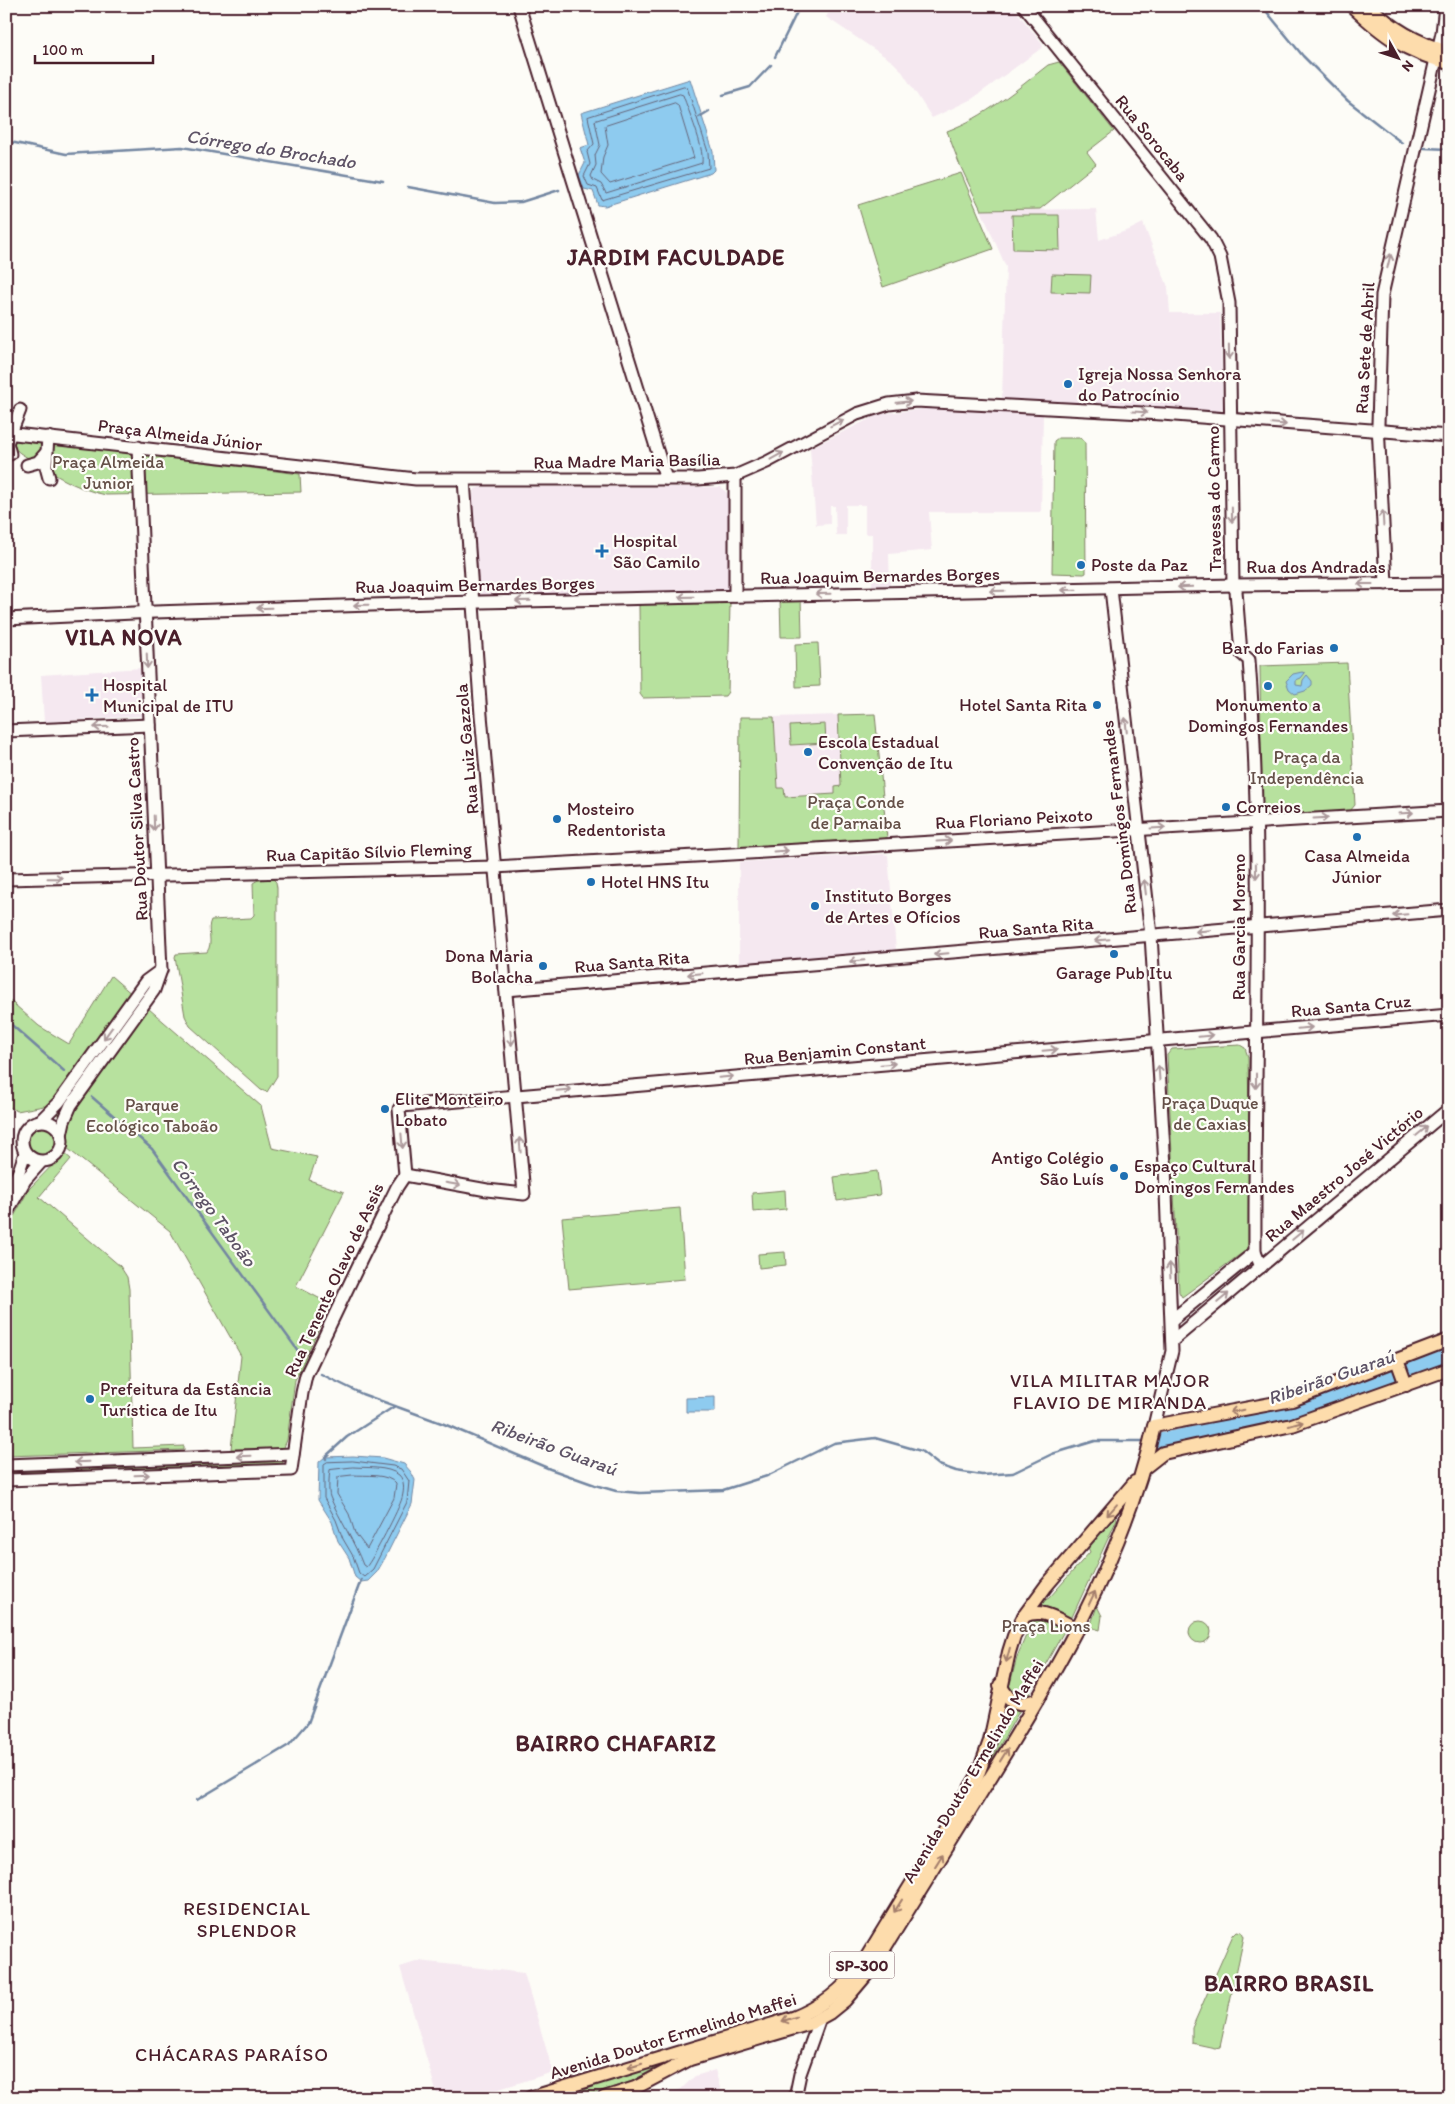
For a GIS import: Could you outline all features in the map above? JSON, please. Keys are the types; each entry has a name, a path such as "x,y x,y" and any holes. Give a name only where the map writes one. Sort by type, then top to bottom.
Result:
{"main road":[{"path":"1352,6 1400,45 1440,53"},
{"path":"1370,6 1399,30 1440,53 1449,63"},
{"name":"SP-300","path":"1144,1470 1163,1453 1292,1425 1402,1373 1449,1340"},
{"name":"SP-300","path":"1151,1439 1292,1400 1402,1373 1449,1369"},
{"path":"1151,1439 1156,1453 1163,1453"},
{"name":"Avenida Doutor Ermelindo Maffei","path":"604,2098 635,2088 690,2059 804,2026 820,2018 845,2000 872,1968 1078,1629 1102,1577 1144,1470 1151,1439"},
{"name":"Avenida Doutor Ermelindo Maffei","path":"530,2098 793,2018 816,2008 837,1993 862,1965 970,1790 982,1767 990,1741 1000,1685 1014,1636 1024,1616 1042,1591 1144,1470"},
{"path":"1024,1616 1039,1612 1078,1629"},
{"path":"1057,1620 1062,1630 1065,1652"},
{"path":"1000,1685 1008,1697 1016,1703 1024,1704 1036,1700"}],"street":[{"path":"519,6 666,479"},
{"name":"Rua Sorocaba","path":"1024,6 1211,239 1220,258 1229,303"},
{"name":"Rua Sete de Abril","path":"1386,584 1379,432 1382,295 1402,204 1440,53 1445,6"},
{"name":"Travessa do Carmo","path":"1229,303 1233,585 1236,591 1241,652 1248,660 1253,720 1255,822"},
{"name":"Rua Madre Maria Basília","path":"308,467 380,476 464,480 717,478 735,476 767,462 856,414 889,404 916,401 1091,409 1449,436"},
{"path":"10,454 7,443 8,433 20,410"},
{"name":"Praça Almeida Júnior","path":"8,433 308,467"},
{"path":"48,437 46,467 49,478"},
{"name":"Rua Doutor Silva Castro","path":"138,447 161,970"},
{"path":"27,465 38,462 46,453"},
{"path":"735,476 735,596"},
{"name":"Rua Luiz Gazzola","path":"405,1175 524,1194 464,480"},
{"name":"Rua dos Andradas","path":"1093,589 1233,585 1449,583"},
{"name":"Rua Joaquim Bernardes Borges","path":"6,619 145,612 473,602 1093,589"},
{"name":"Rua Domingos Fernandes","path":"1111,589 1151,935 1157,1041"},
{"path":"6,731 150,725"},
{"path":"1255,822 1449,811"},
{"name":"Rua Floriano Peixoto","path":"732,854 1255,822"},
{"name":"Rua Garcia Moreno","path":"1255,822 1256,1032"},
{"name":"Rua Capitão Sílvio Fleming","path":"6,879 495,866 732,854"},
{"name":"Rua Santa Rita","path":"506,990 906,958 1449,910"},
{"path":"41,1162 31,1159 25,1153 22,1143 23,1133 30,1125 40,1121 59,1102 146,981 161,970"},
{"path":"6,1214 25,1180 41,1162 53,1158 59,1152 62,1144 61,1135 64,1121 71,1105 154,990 161,970"},
{"name":"Rua Santa Cruz","path":"1256,1032 1449,1015"},
{"path":"1151,1439 1172,1351 1172,1340 1172,1319 1157,1041 1256,1032 1254,1252 1261,1267 1172,1340"},
{"name":"Rua Benjamin Constant","path":"400,1107 516,1094 1157,1041"},
{"name":"Rua Tenente Olavo de Assis","path":"6,1480 291,1470 306,1375 377,1227 405,1175 400,1107"},
{"name":"Rua Maestro José Victório","path":"1261,1267 1449,1109"},
{"path":"40,1121 53,1124 61,1135"},
{"path":"6,1196 20,1171 25,1153"},
{"path":"1172,1319 1254,1252"},
{"path":"6,1465 293,1454"},
{"path":"795,2098 800,2074 820,2018"}],"shaded area":[{"path":"832,6 1012,6 1043,47 972,99 932,118 901,70 893,62 826,17"},
{"path":"1096,209 1099,240 1143,223 1168,287 1170,313 1220,313 1223,408 1219,412 1002,399 1006,267 981,210"},
{"path":"930,408 1043,414 1041,512 929,512 932,550 889,554 890,587 872,587 872,534 865,534 865,505 846,505 846,535 836,535 835,506 830,506 830,524 816,525 810,448 880,414"},
{"name":"Hospital São Camilo","path":"480,487 721,487 729,498 729,592 481,595 479,594 472,497 475,489"},
{"name":"Hospital Municipal de ITU","path":"141,668 143,716 44,722 41,675"},
{"name":"Escola Estadual Convenção de Itu","path":"838,715 841,787 835,794 784,797 778,788 774,717"},
{"name":"Instituto Borges de Artes e Ofícios","path":"888,855 896,950 742,964 739,962 739,862"},
{"path":"419,1961 524,1973 553,2072 471,2098 438,2098 400,1967"},
{"path":"715,2070 723,2098 651,2098 681,2089 695,2076"}],"green space":[{"path":"1059,62 1114,131 1087,152 1096,164 1040,209 981,210 959,163 947,131 987,111 1048,65"},
{"path":"961,173 993,249 883,287 858,205"},
{"path":"1012,215 1059,215 1060,250 1013,249"},
{"path":"1052,274 1091,275 1090,293 1051,292"},
{"path":"1058,438 1080,438 1085,442 1086,573 1084,574 1052,573 1054,441"},
{"name":"Praça Almeida Junior","path":"16,439 300,474 301,492 106,495 72,484 40,466 12,446 12,441"},
{"path":"801,598 802,637 781,637 780,599"},
{"path":"726,601 730,603 728,692 725,696 643,698 640,694 639,606 643,602"},
{"path":"818,643 820,686 796,687 795,644"},
{"name":"Praça da Independência","path":"1347,663 1355,805 1350,811 1262,816 1260,666"},
{"name":"Praça Conde de Parnaiba","path":"875,714 887,838 739,847 740,717 774,717 778,788 784,788 785,797 835,794 835,787 841,786 838,715"},
{"path":"825,724 826,743 791,745 790,726"},
{"path":"273,879 276,882 277,888 277,1076 267,1092 261,1090 190,1026 185,1016 175,957 176,954 207,952 210,944 209,928 211,920 251,918 254,915 253,883 258,880"},
{"name":"Parque Ecológico Taboão","path":"111,976 261,1106 272,1148 317,1157 309,1180 344,1192 296,1286 330,1304 295,1380 287,1440 284,1447 279,1449 231,1449 241,1356 170,1231 67,1148 68,1122 44,1106 17,1111 6,1105 6,997 39,1026 69,1044"},
{"name":"Praça Duque de Caxias","path":"1240,1045 1245,1048 1248,1057 1249,1248 1182,1297 1179,1292 1167,1055 1172,1049"},
{"path":"42,1124 54,1129 59,1141 54,1153 42,1158 30,1153 25,1141 30,1129"},
{"path":"64,1153 71,1159 39,1197 120,1266 127,1277 129,1289 133,1448 184,1446 184,1450 6,1456 6,1231 29,1189"},
{"path":"877,1171 880,1195 837,1201 834,1177"},
{"path":"785,1190 786,1209 753,1212 752,1193"},
{"path":"680,1208 685,1279 569,1289 562,1218"},
{"path":"785,1252 786,1265 759,1268 758,1254"},
{"path":"282,1459 283,1463 280,1465 6,1476 6,1469"},
{"name":"Praça Lions","path":"1116,1515 1117,1519 1072,1617 985,1772 1006,1682 1010,1684 1017,1657 1027,1633 1024,1626 1040,1603 1049,1598 1090,1552 1087,1545"},
{"path":"1097,1606 1102,1616 1100,1630 1090,1627"},
{"path":"1200,1621 1208,1624 1211,1632 1208,1640 1200,1643 1192,1640 1189,1632 1192,1624"},
{"path":"1237,1931 1242,1932 1244,1937 1220,2047 1215,2048 1192,2043 1192,2028 1233,1935"},
{"path":"670,2060 632,2081 579,2098 546,2098"}],"water":[{"path":"690,79 713,151 714,170 711,173 605,206 598,205 593,191 584,189 579,175 585,163 580,148 589,145 581,113"},
{"path":"1305,673 1296,680 1296,685 1302,686 1303,680 1307,675 1312,681 1312,685 1305,691 1295,694 1289,689 1286,681 1293,674"},
{"path":"715,1397 715,1412 686,1412 686,1398"},
{"path":"325,1457 383,1458 404,1464 415,1480 412,1504 385,1558 377,1572 368,1581 361,1582 355,1577 349,1558 338,1541 332,1522 318,1500 319,1462"}],"waterway":[{"name":"Córrego do Brochado","path":"775,57 800,6"},
{"name":"Córrego do Brochado","path":"1262,6 1303,56 1348,101 1402,143"},
{"name":"Córrego do Brochado","path":"723,95 750,87 771,65"},
{"name":"Córrego do Brochado","path":"699,117 709,111"},
{"name":"Córrego do Brochado","path":"6,141 66,154 182,147 383,181"},
{"path":"1424,148 1449,149"},
{"name":"Córrego do Brochado","path":"408,187 495,203 521,202 559,190"},
{"name":"Córrego Taboão","path":"6,1020 64,1071"},
{"name":"Córrego Taboão","path":"92,1097 152,1149 301,1355"},
{"name":"Ribeirão Guaraú","path":"1157,1441 1293,1413 1449,1356"},
{"name":"Ribeirão Guaraú","path":"321,1374 362,1394 444,1424 550,1469 616,1491 640,1493 723,1490 767,1476 834,1443 875,1438 921,1451 939,1465 956,1471 982,1475 1013,1473 1052,1454 1095,1441 1147,1441"},
{"path":"326,1459 325,1457 347,1437 395,1406"},
{"path":"197,1800 289,1745 308,1723 361,1580"}],"place":[{"name":"Igreja Nossa Senhora do Patrocínio","path":"1068,384"},
{"name":"Hospital São Camilo","path":"602,551"},
{"name":"Poste da Paz","path":"1081,565"},
{"name":"Bar do Farias","path":"1334,648"},
{"name":"Monumento a Domingos Fernandes","path":"1268,686"},
{"name":"Hospital Municipal de ITU","path":"92,695"},
{"name":"Hotel Santa Rita","path":"1097,705"},
{"name":"Escola Estadual Convenção de Itu","path":"808,752"},
{"name":"Correios","path":"1226,807"},
{"name":"Mosteiro Redentorista","path":"557,819"},
{"name":"Casa Almeida Júnior","path":"1357,837"},
{"name":"Hotel HNS Itu","path":"591,882"},
{"name":"Instituto Borges de Artes e Ofícios","path":"815,906"},
{"name":"Garage Pub Itu","path":"1114,954"},
{"name":"Dona Maria Bolacha","path":"543,966"},
{"name":"Elite Monteiro Lobato","path":"385,1109"},
{"name":"Antigo Colégio São Luís","path":"1114,1168"},
{"name":"Espaço Cultural Domingos Fernandes","path":"1124,1176"},
{"name":"Prefeitura da Estância Turística de Itu","path":"90,1399"}],"district":[{"name":"JARDIM FACULDADE","path":"676,257"},
{"name":"VILA NOVA","path":"124,637"},
{"name":"VILA MILITAR MAJOR FLAVIO DE MIRANDA","path":"1110,1391"},
{"name":"BAIRRO CHAFARIZ","path":"616,1743"},
{"name":"RESIDENCIAL SPLENDOR","path":"247,1919"},
{"name":"BAIRRO BRASIL","path":"1289,1983"},
{"name":"CHÁCARAS PARAÍSO","path":"232,2054"}]}
